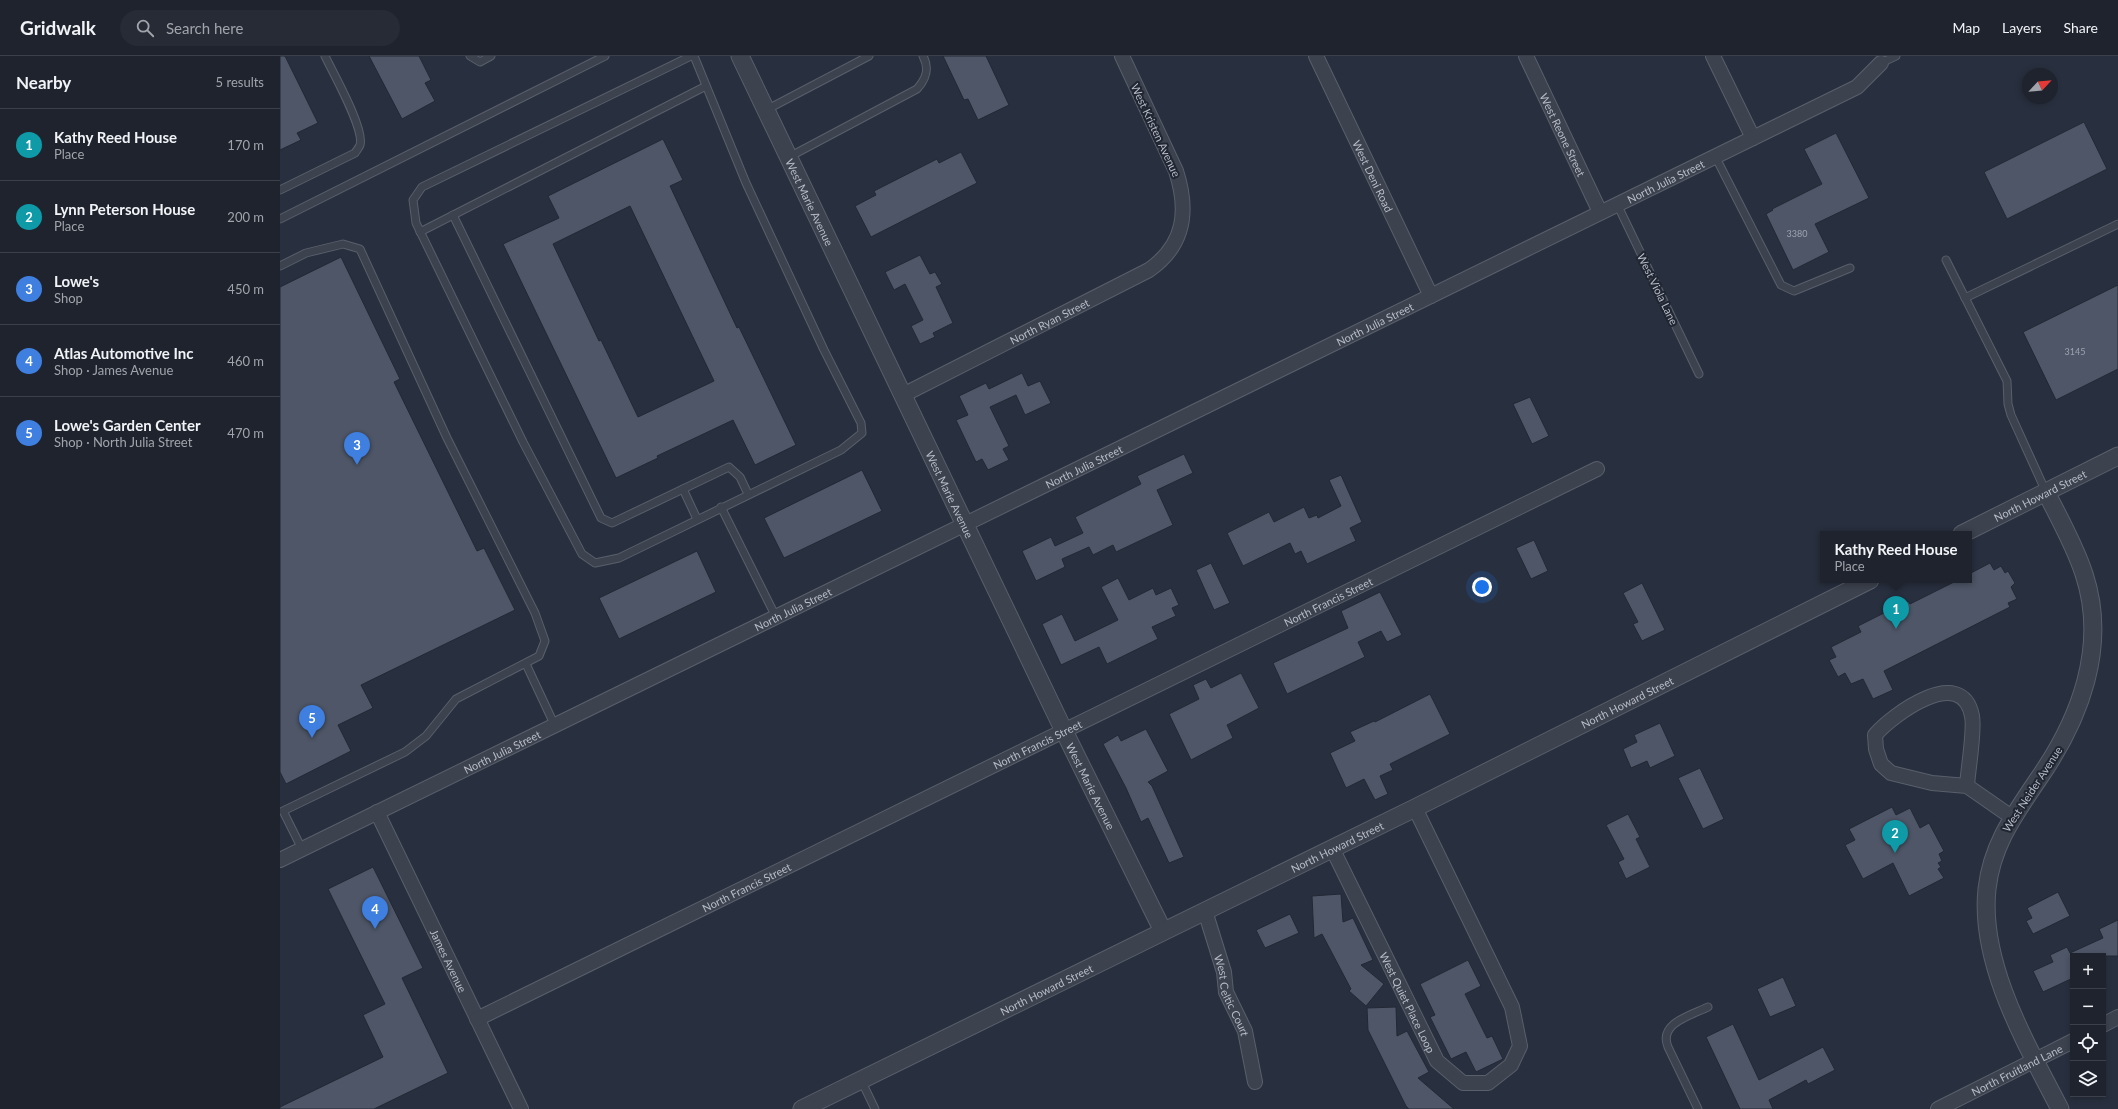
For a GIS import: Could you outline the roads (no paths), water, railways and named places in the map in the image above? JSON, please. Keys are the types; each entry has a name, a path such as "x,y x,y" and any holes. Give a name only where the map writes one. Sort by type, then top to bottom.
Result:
{"street":[{"name":"West Marie Avenue","path":"740,56 1064,731 1163,931"},
{"name":"West Kristen Avenue","path":"1122,56 1176,171 1184,200 1181,229"},
{"name":"West Deni Road","path":"1316,56 1431,296"},
{"name":"West Reone Street","path":"1526,56 1600,212"},
{"path":"1713,56 1753,138"},
{"name":"North Julia Street","path":"280,860 1857,87 1881,63"},
{"name":"North Ryan Street","path":"902,395 1148,270 1168,254 1181,229"},
{"name":"North Howard Street","path":"1968,531 2118,456"},
{"name":"North Francis Street","path":"477,1019 1597,469"},
{"name":"West Neider Avenue","path":"2046,492 2084,574 2093,616 2091,665 2077,711 2057,752 2005,830 1987,889 1988,928 2002,986 2035,1060 2060,1109"},
{"name":"North Howard Street","path":"802,1109 1415,808 1864,583"},
{"path":"1967,786 1972,716 1966,701 1959,694 1948,692 1934,694 1922,700 1884,724 1875,736 1876,749 1881,764 1891,773 1932,783 1967,786 2012,818"},
{"name":"West Quiet Place Loop","path":"1332,848 1437,1061 1463,1083 1488,1083 1511,1065 1520,1046 1512,1007 1415,808"},
{"name":"James Avenue","path":"378,812 521,1109"},
{"name":"West Celtic Court","path":"1205,910 1224,972 1226,992 1245,1031 1256,1082"},
{"path":"2106,1023 2118,1017"},
{"name":"North Fruitland Lane","path":"1938,1109 2070,1042"}],"lane":[{"path":"280,190 355,153 360,145 360,134 356,120 325,56"},
{"path":"470,56 480,62 491,56"},
{"path":"280,219 605,56"},
{"path":"692,56 706,86 746,183 824,350 861,423 862,433 841,450 619,558 595,563 582,554 523,442 420,232 416,223 413,200 422,187 692,56"},
{"path":"766,110 869,56"},
{"path":"788,158 917,89 926,76 926,62 923,56"},
{"path":"1881,63 1896,56"},
{"path":"420,232 706,86"},
{"path":"1715,156 1781,285 1794,291 1850,268"},
{"name":"West Viola Lane","path":"1617,204 1699,374"},
{"path":"453,215 601,518 612,523 729,467 740,476 748,494"},
{"path":"1965,298 2118,224"},
{"path":"280,266 306,253 343,244 360,249 447,438 534,614 545,641 539,656 456,699 426,736 405,752 282,808 302,850"},
{"path":"1946,260 2007,381 2011,415 2046,492"},
{"path":"683,489 698,519"},
{"path":"722,507 776,617"},
{"path":"526,664 556,726"},
{"path":"1698,1109 1668,1047 1665,1036 1673,1024 1708,1007"},
{"path":"861,1080 875,1109"}],"place":[{"name":"Lowe's","path":"357,465"},
{"name":"Kathy Reed House","path":"1896,629"},
{"name":"Lowe's Garden Center","path":"312,738"},
{"name":"Lynn Peterson House","path":"1895,853"},
{"name":"Atlas Automotive Inc","path":"375,929"}]}
